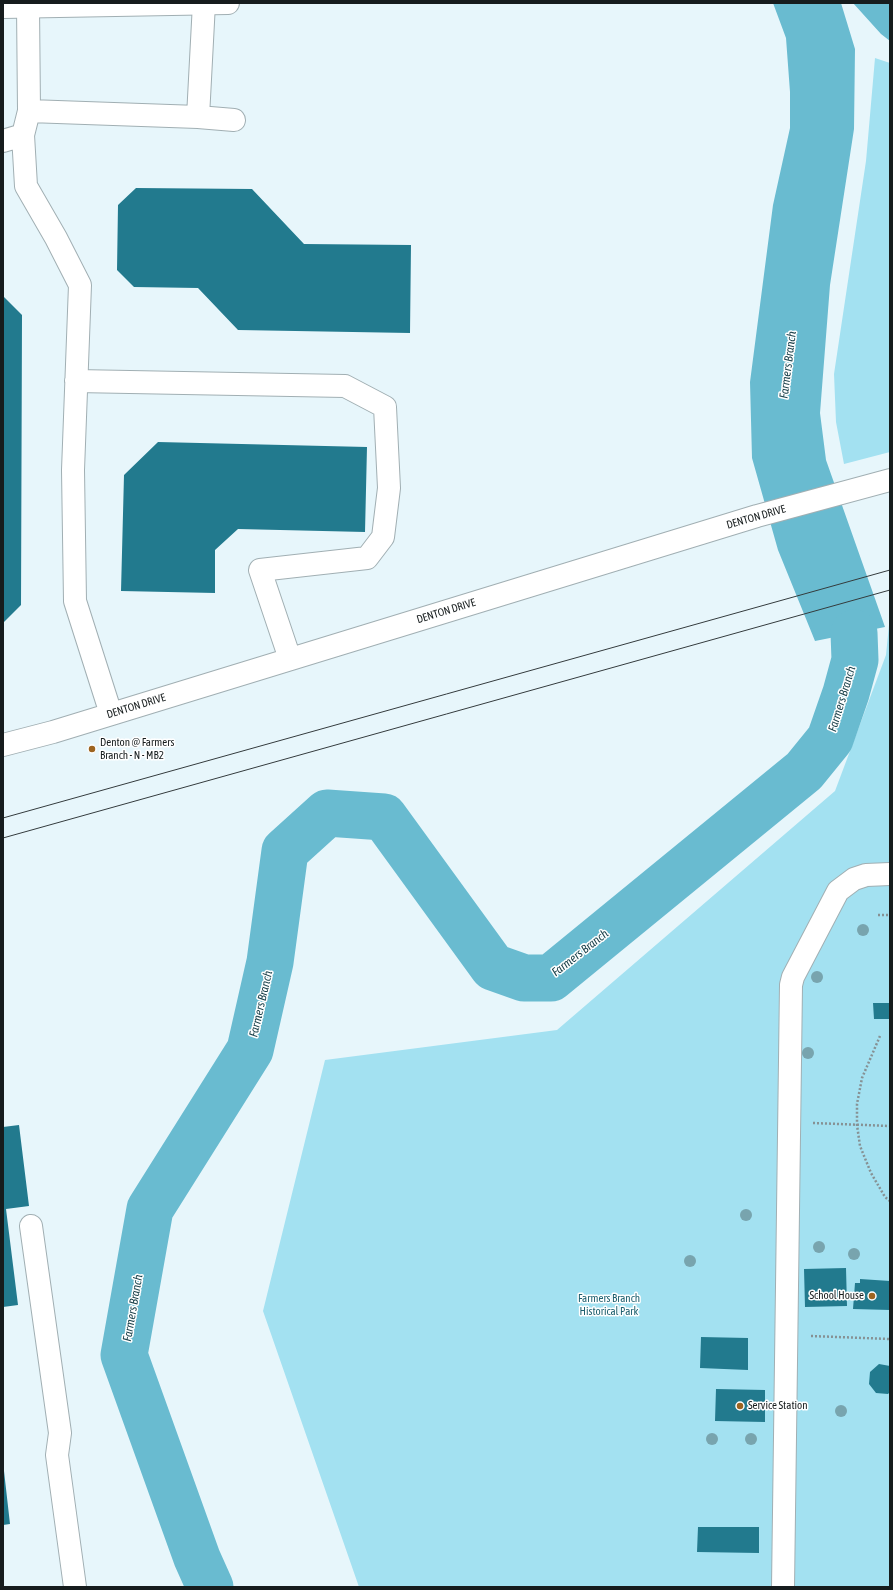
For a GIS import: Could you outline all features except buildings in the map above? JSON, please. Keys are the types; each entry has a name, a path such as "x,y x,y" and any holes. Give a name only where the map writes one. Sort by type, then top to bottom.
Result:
{"street":[{"path":"198,118 204,3"},
{"path":"3,7 228,3"},
{"path":"28,6 29,111 13,138 26,186 56,238 80,285 73,470 75,601 111,714"},
{"path":"29,111 234,120"},
{"path":"76,380 346,386 385,407 389,488 383,537 367,558 260,570 290,659"},
{"name":"DENTON DRIVE","path":"3,745 111,714 756,516 881,482"},
{"path":"783,1587 791,985 793,977 838,890 854,879 880,874"},
{"path":"31,1226 60,1433 57,1455 75,1587"}],"path":[{"path":"878,915 890,915"},
{"path":"880,1036 862,1078 857,1104 857,1125 860,1146 871,1173 885,1197 890,1201"},
{"path":"789,1122 890,1126"},
{"path":"786,1336 890,1339"}],"green space":[{"path":"875,58 890,63 890,452 844,464 836,422 834,374 866,161"},
{"name":"Farmers Branch Historical Park","path":"890,615 890,1587 359,1587 263,1311 325,1060 557,1030 835,791 886,655"}],"water":[{"path":"773,3 841,3 855,49 854,129 830,285 820,413 826,460 885,627 815,641 778,550 752,458 750,382 773,205 790,128 790,92 786,38"},
{"path":"853,3 890,3 890,41 881,34"}],"waterway":[{"name":"Farmers Branch","path":"210,1587 197,1558 124,1355 150,1209 250,1050 270,962 285,851 327,813 384,817 493,967 524,978 551,978 804,771 830,739 846,693 855,660 854,633"}],"tram line":[{"path":"3,818 890,570"},
{"path":"3,838 890,590"}],"place":[{"name":"Denton @ Farmers Branch - N - MB2","path":"92,749"},
{"name":"School House","path":"872,1296"},
{"name":"Service Station","path":"740,1406"}]}
